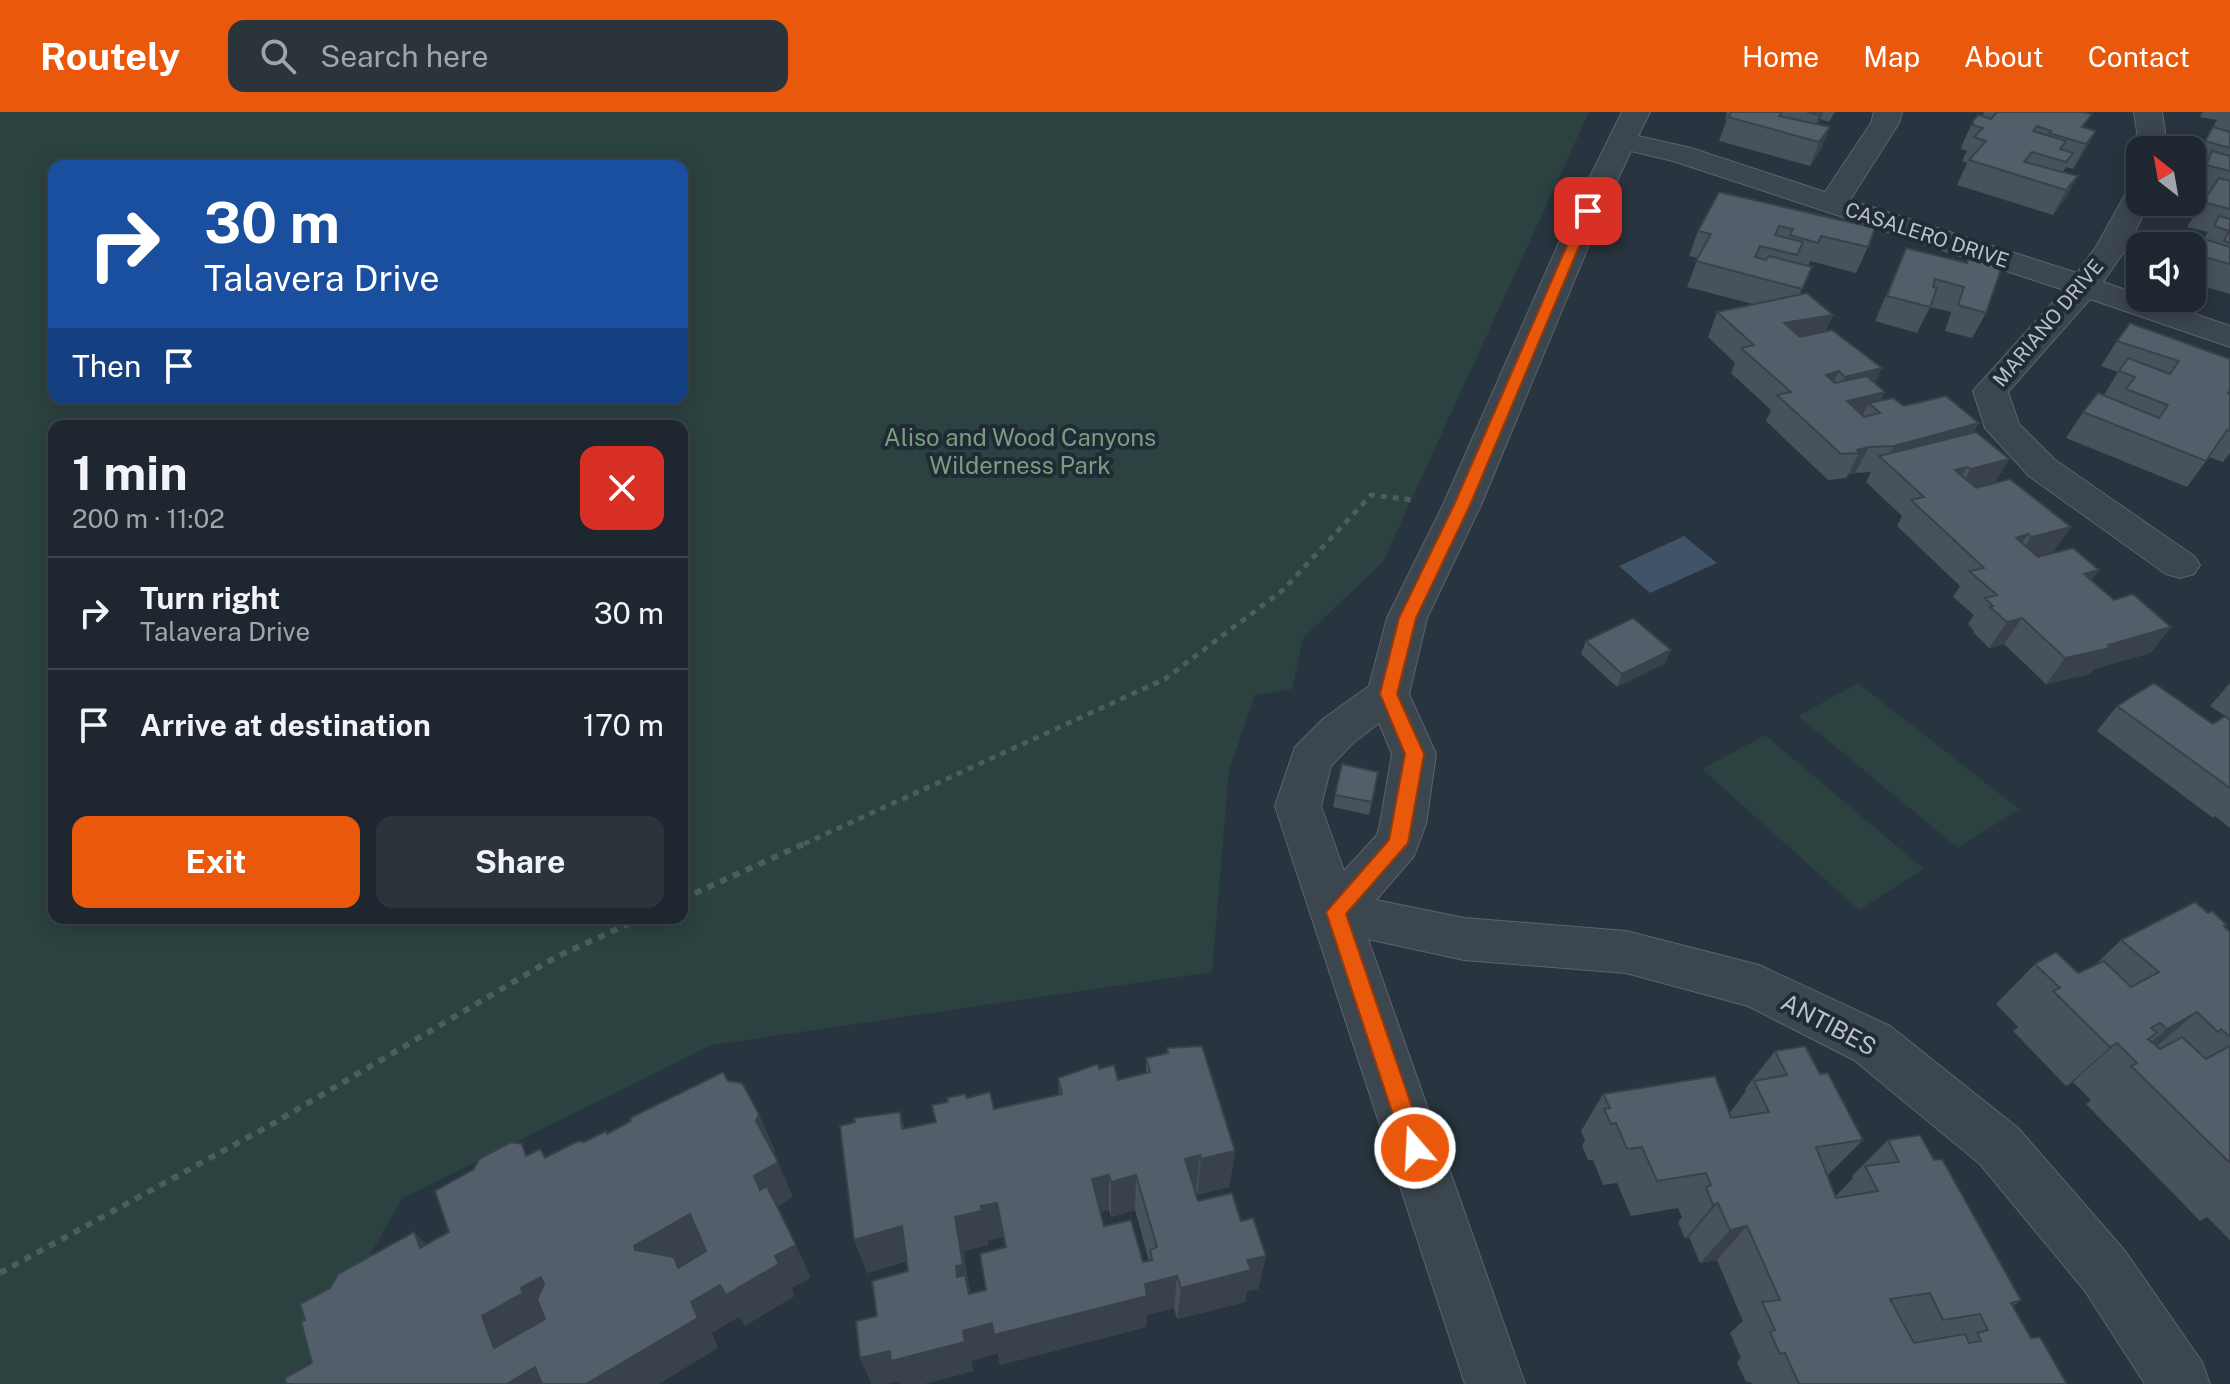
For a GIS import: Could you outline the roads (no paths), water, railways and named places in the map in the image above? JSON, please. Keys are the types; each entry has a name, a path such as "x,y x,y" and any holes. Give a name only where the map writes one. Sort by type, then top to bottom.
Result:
{"street":[{"path":"1832,204 1885,123 1888,112"},
{"path":"2148,112 2149,136"},
{"path":"1336,912 1398,843 1403,824 1414,754 1388,694 1407,618 1462,505 1588,211 1629,126"},
{"name":"CASALERO DRIVE","path":"1629,126 1681,154 2230,337"},
{"name":"MARIANO DRIVE","path":"2131,216 2084,286 1990,391 2003,428 2042,468 2180,565"},
{"path":"1388,694 1338,731 1311,759 1298,806 1495,1384"},
{"name":"ANTIBES","path":"1336,912 1464,939 1626,952 1759,987 1872,1043 1999,1146 2105,1271 2180,1384"}],"water":[{"path":"1684,536 1717,563 1650,593 1619,566"}],"park label":[{"name":"Aliso and Wood Canyons Wilderness Park","path":"1020,451"}]}
